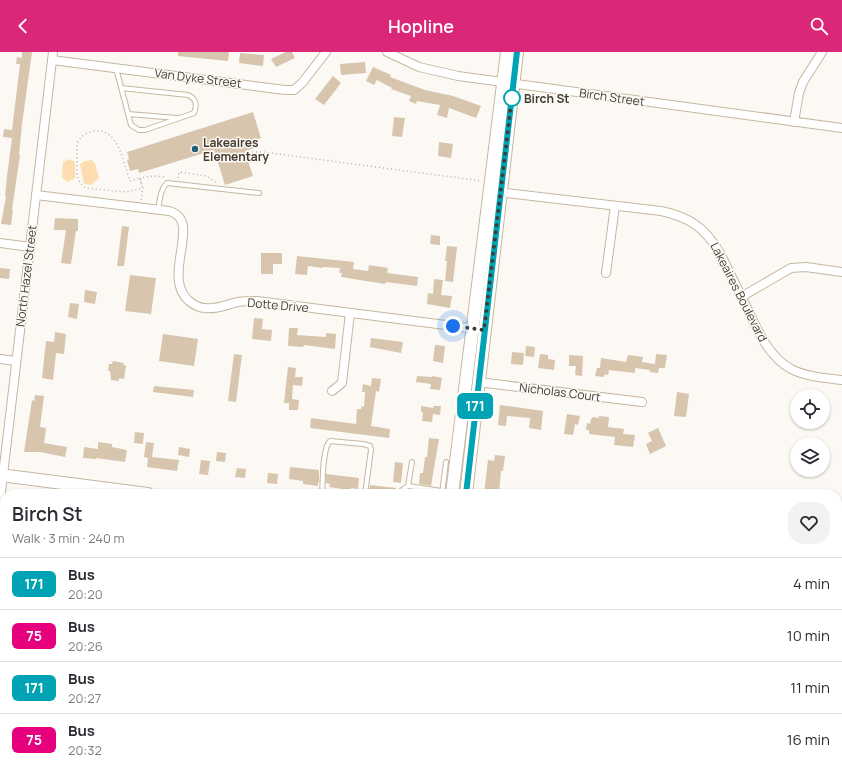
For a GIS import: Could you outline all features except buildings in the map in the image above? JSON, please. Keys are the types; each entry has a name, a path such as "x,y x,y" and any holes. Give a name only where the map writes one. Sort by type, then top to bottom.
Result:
{"main road":[{"path":"507,52 508,83"},
{"path":"467,489 478,382 479,329 494,188 508,83 517,52"},
{"path":"446,489 479,329"},
{"path":"1,475 109,489"}],"street":[{"name":"Van Dyke Street","path":"53,56 116,68 284,90 294,90 302,83 326,52"},
{"name":"Birch Street","path":"387,52 419,67 438,72 508,83 842,128"},
{"path":"794,122 799,93 803,82 822,52"},
{"name":"North Hazel Street","path":"0,489 53,56"},
{"name":"Lakeaires Boulevard","path":"494,188 674,214 695,223 713,241 720,253 766,346 782,362 802,374 842,380"},
{"name":"Dotte Drive","path":"36,195 174,212 182,220 184,225 178,275 179,284 186,299 198,307 212,309 241,302 257,301 479,329"},
{"path":"606,273 615,206"},
{"path":"0,243 30,247"},
{"path":"741,297 791,268 806,267 842,272"},
{"path":"332,391 342,383 350,313"},
{"path":"0,359 16,361"},
{"name":"Nicholas Court","path":"478,382 642,402"}],"lane":[{"path":"116,68 121,88 131,125 139,130 144,130 194,113 196,107 196,101 193,97 188,95 121,88"},
{"path":"128,114 179,118"},
{"path":"158,210 161,192 167,183 259,193"},
{"path":"322,489 325,453 330,441 370,446 371,450 367,489"},
{"path":"408,486 412,462"},
{"path":"445,489 446,462"},
{"path":"404,489 408,486 424,489"}],"path":[{"path":"140,178 142,188 126,192 86,188 80,183 77,176 77,143 84,134 91,131 105,131 116,142 130,181 140,178 153,176 178,178 179,172 207,176 217,184"},
{"path":"252,152 263,152 494,188"},
{"path":"140,178 143,188 140,208"}],"shaded area":[{"path":"69,159 75,162 75,178 68,182 62,178 63,162"},
{"path":"92,160 95,164 99,178 91,185 84,184 80,164 85,161"}],"bus line":[{"name":"171","path":"467,489 517,52"}],"place":[{"name":"Birch St","path":"512,98"},
{"name":"Lakeaires Elementary","path":"195,149"}],"route":[{"path":"453,326 484,330 512,96 512,98"}]}
